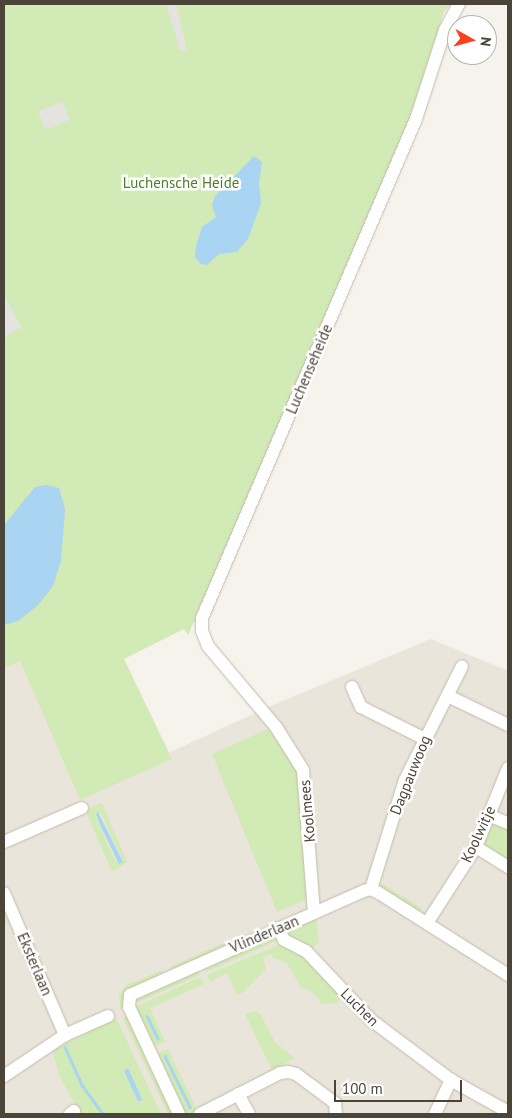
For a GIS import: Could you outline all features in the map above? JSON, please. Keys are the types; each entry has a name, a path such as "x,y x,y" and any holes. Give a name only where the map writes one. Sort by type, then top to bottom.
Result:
{"street":[{"name":"Luchenseheide","path":"270,719 208,646 202,631 205,609 384,195 416,118 444,30 458,4"},
{"name":"Dagpauwoog","path":"371,889 405,780 423,738 448,696 462,666"},
{"path":"352,687 362,707 423,738"},
{"path":"448,696 508,725"},
{"name":"Koolmees","path":"270,719 293,750 306,781 314,913"},
{"name":"Koolwitje","path":"427,923 476,847 508,768"},
{"path":"4,842 82,808"},
{"path":"488,815 508,823"},
{"path":"476,847 508,867"},
{"path":"371,889 508,975"},
{"name":"Vlinderlaan","path":"179,1114 129,1007 130,995 278,928 371,889"},
{"name":"Eksterlaan","path":"4,893 65,1035"},
{"name":"Luchen","path":"278,928 284,940 306,952 371,1020 451,1080 508,1112"},
{"path":"4,1076 65,1035 108,1016"},
{"path":"200,1114 280,1073 288,1072 296,1074 335,1103 336,1114"},
{"path":"435,1114 451,1080"},
{"path":"238,1094 249,1114"}],"shaded area":[{"path":"166,4 176,4 187,50 180,51"},
{"path":"63,102 70,120 45,130 38,111"},
{"path":"4,294 21,327 4,338"},
{"path":"431,639 508,671 508,1114 4,1114 4,659 19,651 81,793 273,705"}],"green space":[{"name":"Luchensche Heide","path":"4,4 451,4 444,12 413,118 197,622 194,622 188,635 184,629 124,659 172,759 80,800 20,661 4,668"},
{"path":"268,729 299,770 310,898 277,912 212,754"},
{"path":"102,803 127,862 112,872 85,810","holes":["101,813 123,862 116,862 104,836 96,816"]},
{"path":"492,824 508,828 508,862 482,844"},
{"path":"381,883 422,908 419,913 378,888"},
{"path":"316,917 319,942 310,951 288,939 287,931"},
{"path":"275,937 277,941 206,972 203,966"},
{"path":"228,941 227,945 174,969 170,967"},
{"path":"283,943 294,946 343,996 337,1003 322,1004 312,992 301,987 286,962 273,958 271,954 263,957 266,969 242,993 237,995 227,973 210,982 207,975"},
{"path":"197,968 200,975 132,1005 134,998"},
{"path":"163,970 160,975 126,993 124,1007 120,1009 119,996 126,985"},
{"path":"201,977 204,984 150,1008 165,1042 151,1048 135,1007"},
{"path":"255,1011 261,1015 275,1042 295,1058 272,1070 245,1014"},
{"path":"128,1016 174,1114 168,1114 123,1018"},
{"path":"116,1018 161,1114 80,1114 60,1077 52,1051"},
{"path":"168,1049 198,1112 183,1114 154,1055"}],"water":[{"path":"254,156 262,162 259,183 261,203 248,239 237,252 219,254 207,265 201,264 195,257 196,246 202,227 216,217 212,205 215,196"},
{"path":"47,485 59,488 65,509 61,561 53,586 38,605 18,621 4,625 4,525 35,487"},
{"path":"98,812 123,862 119,864 100,825 96,814"},
{"path":"128,1068 142,1099 141,1101 138,1101 124,1071"}],"waterway":[{"path":"147,1016 158,1039"},
{"path":"65,1047 82,1085 103,1114"},
{"path":"165,1056 190,1107"}]}
